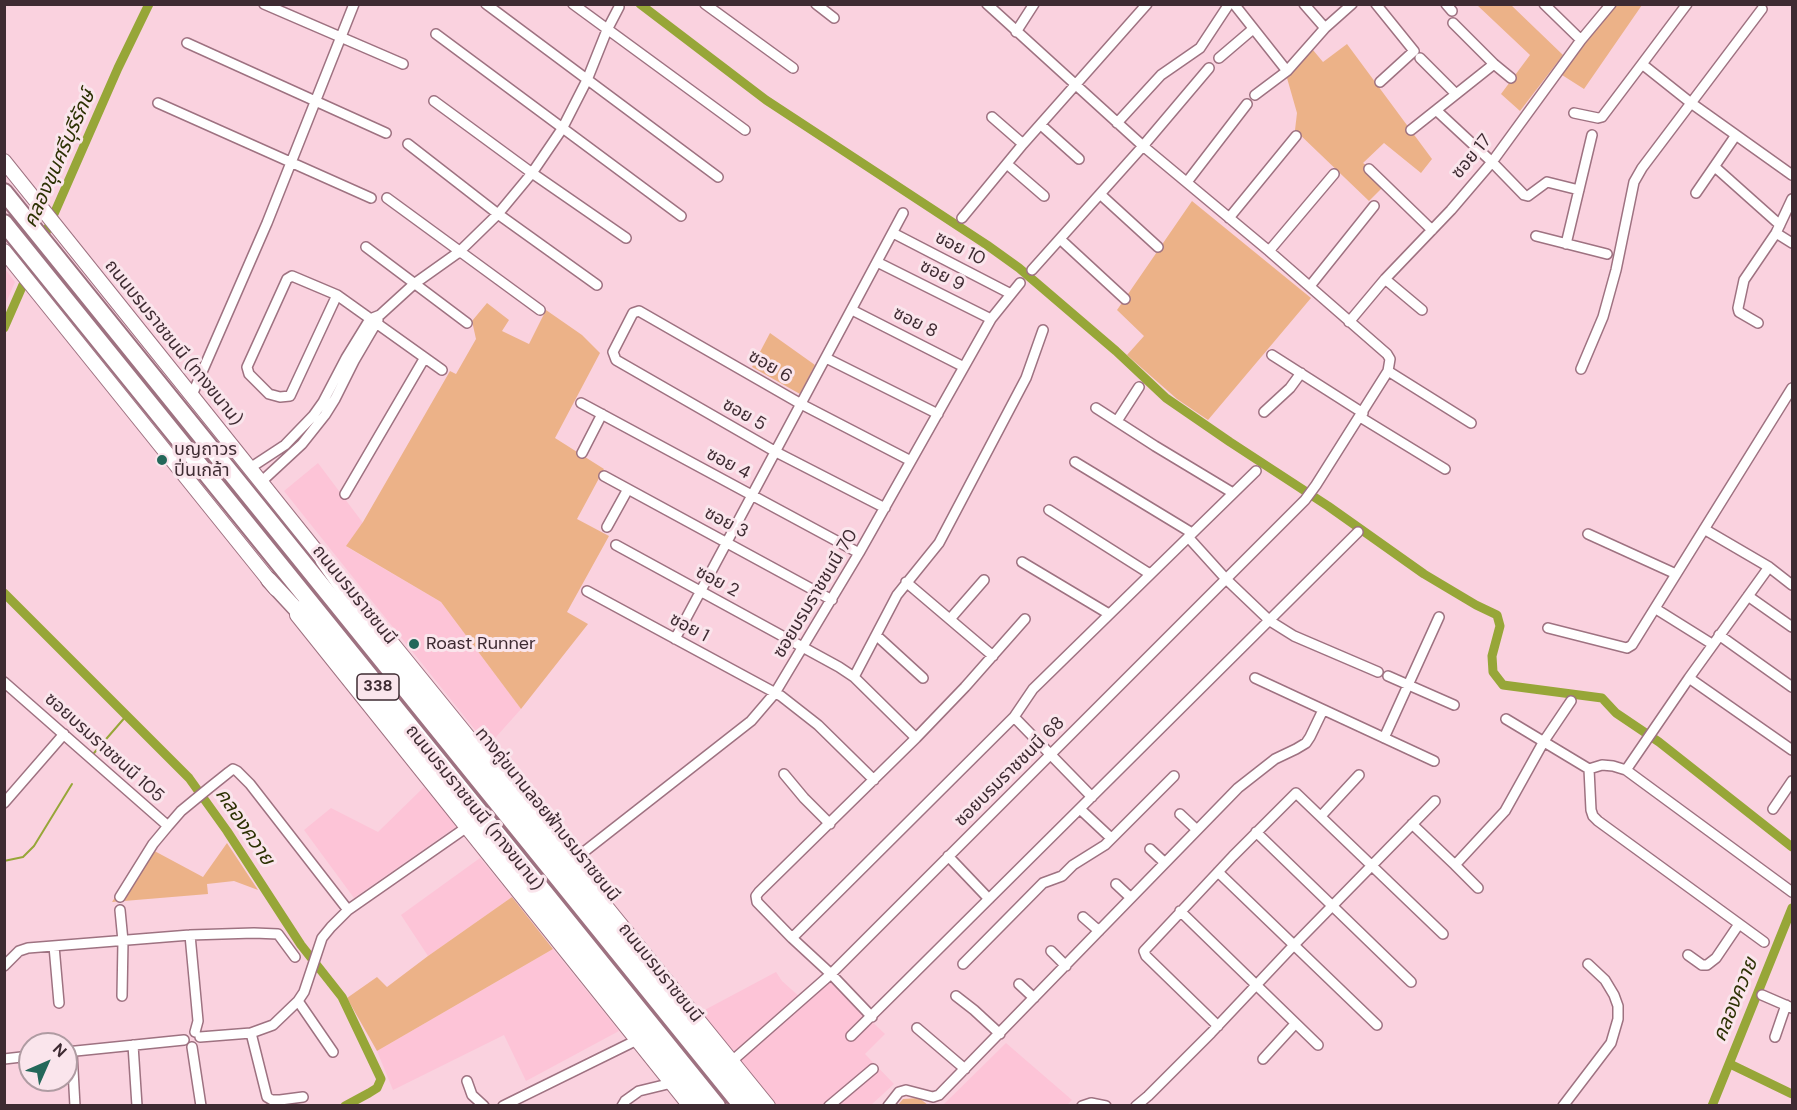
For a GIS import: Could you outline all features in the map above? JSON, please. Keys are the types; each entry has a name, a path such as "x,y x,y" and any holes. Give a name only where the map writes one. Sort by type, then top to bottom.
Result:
{"highway":[{"name":"ถนนบรมราชชนนี","path":"4,192 742,1106"},
{"name":"338","path":"4,223 717,1106"}],"main road":[{"name":"ถนนบรมราชชนนี (ทางขนาน)","path":"4,161 323,560 768,1106"},
{"name":"ถนนบรมราชชนนี (ทางขนาน)","path":"4,251 690,1106"},
{"name":"ทางคู่ขนานลอยฟ้าบรมราชชนนี","path":"298,556 387,647 757,1106"},
{"path":"323,560 339,586 387,647"},
{"name":"338","path":"279,566 298,599 344,661 703,1106"},
{"path":"268,580 344,661"}],"street":[{"path":"264,4 403,64"},
{"path":"192,395 292,163 354,4"},
{"path":"486,4 718,177"},
{"path":"573,4 745,130"},
{"path":"705,4 793,68"},
{"path":"816,4 834,18"},
{"path":"987,4 1143,146 1269,251 1387,354 1390,359 1389,371 1471,423"},
{"path":"1016,32 1034,4"},
{"path":"962,218 1023,144 1077,86 1147,4"},
{"path":"1117,123 1161,75 1200,48 1229,4"},
{"path":"1234,4 1287,71"},
{"path":"1304,4 1325,28"},
{"path":"1255,95 1287,71 1325,28 1352,4"},
{"path":"1376,4 1414,51 1380,82"},
{"path":"1544,4 1581,40"},
{"name":"ซอย 17","path":"1349,322 1385,279 1432,231 1492,162 1581,40 1611,4"},
{"path":"1574,113 1602,117 1687,4"},
{"path":"250,468 296,436 323,402 346,358 376,319 414,284 459,252 498,214 532,173 562,129 587,80 619,7"},
{"path":"1581,369 1603,317 1616,270 1635,182 1642,168 1762,9"},
{"path":"1453,22 1511,78"},
{"path":"1219,58 1253,28"},
{"path":"436,34 681,216"},
{"path":"186,43 386,133"},
{"path":"1420,58 1456,94"},
{"path":"1411,130 1494,64"},
{"path":"1642,64 1691,103 1792,175"},
{"path":"1032,270 1209,68"},
{"path":"434,101 626,238"},
{"path":"158,103 371,198"},
{"path":"1187,182 1247,104"},
{"path":"1436,110 1524,195 1528,196 1547,182 1579,190"},
{"path":"992,117 1023,144"},
{"path":"1041,125 1079,159"},
{"path":"1566,244 1592,135"},
{"path":"1696,194 1736,135"},
{"path":"1229,218 1296,136"},
{"path":"408,144 498,214 597,285"},
{"path":"1007,164 1044,196"},
{"path":"1714,166 1792,243"},
{"path":"1369,169 1432,231"},
{"path":"1269,251 1334,174"},
{"path":"1100,194 1158,247"},
{"path":"387,198 540,310"},
{"path":"1758,323 1739,312 1744,280 1778,229 1792,199"},
{"path":"1310,286 1374,206"},
{"path":"675,639 903,213"},
{"name":"ซอย 10","path":"893,233 1011,294"},
{"path":"1536,236 1606,254"},
{"path":"1060,239 1125,299"},
{"path":"366,247 467,323"},
{"name":"ซอย 9","path":"877,262 991,319"},
{"path":"337,295 290,396 280,397 269,394 249,374 247,367 287,279 296,276 337,295 376,319 424,359 442,370"},
{"path":"1385,279 1422,310"},
{"name":"ซอยบรมราชชนนี 70","path":"571,862 732,736 750,721 775,693 859,554 991,319 1020,283"},
{"name":"ซอย 8","path":"852,310 964,367"},
{"name":"ซอย 6","path":"623,333 633,313 639,311 801,404 911,462"},
{"path":"261,482 285,462 325,415 376,319"},
{"path":"854,677 906,582 939,543 1026,378 1043,330"},
{"name":"ซอย 5","path":"623,333 613,352 616,360 776,452 885,508"},
{"path":"1272,355 1445,469"},
{"path":"826,358 938,414"},
{"path":"345,494 424,359"},
{"name":"ซอยบรมราชชนนี 68","path":"732,1061 831,974 1305,500 1317,485 1389,371"},
{"path":"1264,412 1301,373"},
{"path":"1118,421 1139,387"},
{"path":"1548,628 1626,648 1632,645 1704,529 1788,404 1792,388"},
{"name":"ซอย 4","path":"581,403 859,554"},
{"path":"1096,408 1233,493"},
{"path":"582,453 602,414"},
{"path":"276,452 285,462"},
{"path":"1075,462 1190,535 1226,579 1270,621 1293,636 1454,705"},
{"path":"792,938 1014,717 1033,689 1256,471"},
{"name":"ซอย 3","path":"604,476 832,600"},
{"path":"607,527 628,489"},
{"path":"1049,510 1150,574"},
{"path":"1704,529 1769,567 1792,585"},
{"path":"851,1036 1358,532"},
{"path":"1588,534 1676,574"},
{"name":"ซอย 2","path":"616,545 803,646 854,677 916,738"},
{"path":"1022,562 1109,614"},
{"path":"1626,770 1712,644 1769,567"},
{"path":"950,619 984,580"},
{"path":"906,582 993,656"},
{"name":"ซอย 1","path":"586,591 775,693 818,725 874,780"},
{"path":"1748,596 1792,627"},
{"path":"1656,609 1712,644"},
{"path":"1384,738 1439,617"},
{"path":"872,1017 757,902 756,896 916,738 1025,619"},
{"path":"876,635 923,678"},
{"path":"1719,635 1792,687"},
{"path":"1255,678 1434,761"},
{"path":"1689,678 1792,750"},
{"name":"ซอยบรมราชชนนี 105","path":"4,682 168,826 233,769 240,773 348,910"},
{"path":"1455,865 1505,811 1544,741 1571,701"},
{"path":"888,1106 899,1092 906,1090 933,1097 939,1095 1238,788 1275,759 1306,742 1323,710"},
{"path":"1014,717 1092,797"},
{"path":"1506,719 1589,769 1602,765 1626,770 1791,891"},
{"path":"4,803 64,734"},
{"path":"1589,769 1593,816 1764,942"},
{"path":"784,774 830,824"},
{"path":"1321,816 1359,775"},
{"path":"963,964 1043,883 1062,876 1073,865 1087,858 1111,838 1173,776"},
{"path":"1773,809 1792,781"},
{"path":"1218,1026 1146,956 1144,951 1292,795 1296,794 1321,816 1443,934"},
{"path":"1136,1106 1149,1096 1218,1026 1435,801"},
{"path":"1080,809 1111,838"},
{"path":"1180,814 1197,830"},
{"path":"1412,824 1478,888"},
{"path":"120,897 153,844 168,826"},
{"path":"184,1040 188,1032 197,1035 251,1033 273,1025 298,1001 307,983 322,938 331,927 348,910 467,827"},
{"path":"1256,832 1411,982"},
{"path":"1150,849 1165,863"},
{"path":"948,856 989,899"},
{"path":"1218,872 1377,1025"},
{"path":"1116,884 1131,898"},
{"path":"120,910 123,941 122,996"},
{"path":"1180,911 1317,1045"},
{"path":"1083,917 1099,932"},
{"path":"1688,955 1702,965 1712,963 1739,924"},
{"path":"4,966 19,951 28,948 190,935 254,933 278,934 295,957"},
{"path":"184,1040 186,1045 192,1047 198,1044 190,935"},
{"path":"54,946 58,1003"},
{"path":"1051,951 1066,966"},
{"path":"1563,1106 1611,1043 1618,1019 1618,1006 1614,995 1605,980 1588,964"},
{"path":"1019,984 1034,998"},
{"path":"1762,995 1789,1007 1775,1037"},
{"path":"956,996 1000,1034"},
{"path":"298,1001 333,1052"},
{"path":"1263,1059 1295,1024"},
{"path":"917,1028 965,1069"},
{"path":"251,1033 267,1097 272,1100 303,1097"},
{"path":"78,1051 184,1040"},
{"path":"503,1106 637,1040"},
{"path":"133,1045 137,1106"},
{"path":"192,1047 201,1106"},
{"path":"829,1106 873,1069"},
{"path":"466,1081 472,1095 484,1106"},
{"path":"622,1106 639,1091 672,1083"},
{"path":"1082,1106 1091,1103 1106,1106"}],"shaded area":[{"path":"1477,5 1511,5 1563,55 1520,111 1501,94 1530,55"},
{"path":"1613,5 1642,5 1584,89 1562,75"},
{"path":"1347,44 1432,159 1421,173 1384,143 1363,163 1389,181 1369,201 1295,130 1297,113 1287,78 1313,50 1323,62"},
{"path":"1192,201 1311,298 1208,420 1177,399 1127,355 1144,336 1117,310"},
{"path":"5,269 15,282 5,305"},
{"path":"487,303 509,320 502,331 529,344 546,310 582,335 600,353 555,438 604,469 577,519 609,536 567,612 588,624 521,709 441,602 346,546 363,522 450,371 456,374 476,339 472,321"},
{"path":"770,333 815,365 800,394 752,367"},
{"path":"318,463 363,523 347,547 441,602 521,709 488,746 284,491"},
{"path":"424,787 457,826 354,898 304,830 331,808 378,832"},
{"path":"227,843 258,890 234,881 207,884 208,894 112,902 147,847 203,877"},
{"path":"480,858 512,897 428,956 401,915"},
{"path":"512,897 553,949 377,1051 347,998 377,977 387,987"},
{"path":"553,949 619,1031 526,1081 504,1035 393,1090 377,1051"},
{"path":"776,972 782,981 801,998 823,975 885,1034 865,1054 894,1084 871,1105 772,1105 699,1013"},
{"path":"1006,1043 1072,1100 1066,1106 943,1105"},
{"path":"919,1098 928,1105 898,1105 903,1099"}],"waterway":[{"name":"คลองขุนศรีบุรีรักษ์","path":"4,328 118,68 149,4"},
{"path":"640,4 766,100 1019,268 1116,351 1166,398 1328,506 1424,574 1497,615 1500,626 1492,656 1493,672 1503,685 1602,698 1616,713 1659,742 1792,847"},
{"name":"คลองควาย","path":"4,593 189,778 227,831 301,945 342,997 381,1079 377,1088 345,1106"},
{"path":"94,753 127,715"},
{"path":"4,861 23,857 34,846 72,784"},
{"name":"คลองควาย","path":"1712,1106 1792,908"},
{"path":"1730,1064 1792,1094"}],"place":[{"name":"บุญถาวร ปิ่นเกล้า","path":"162,460"},
{"name":"Roast Runner","path":"414,644"}]}
